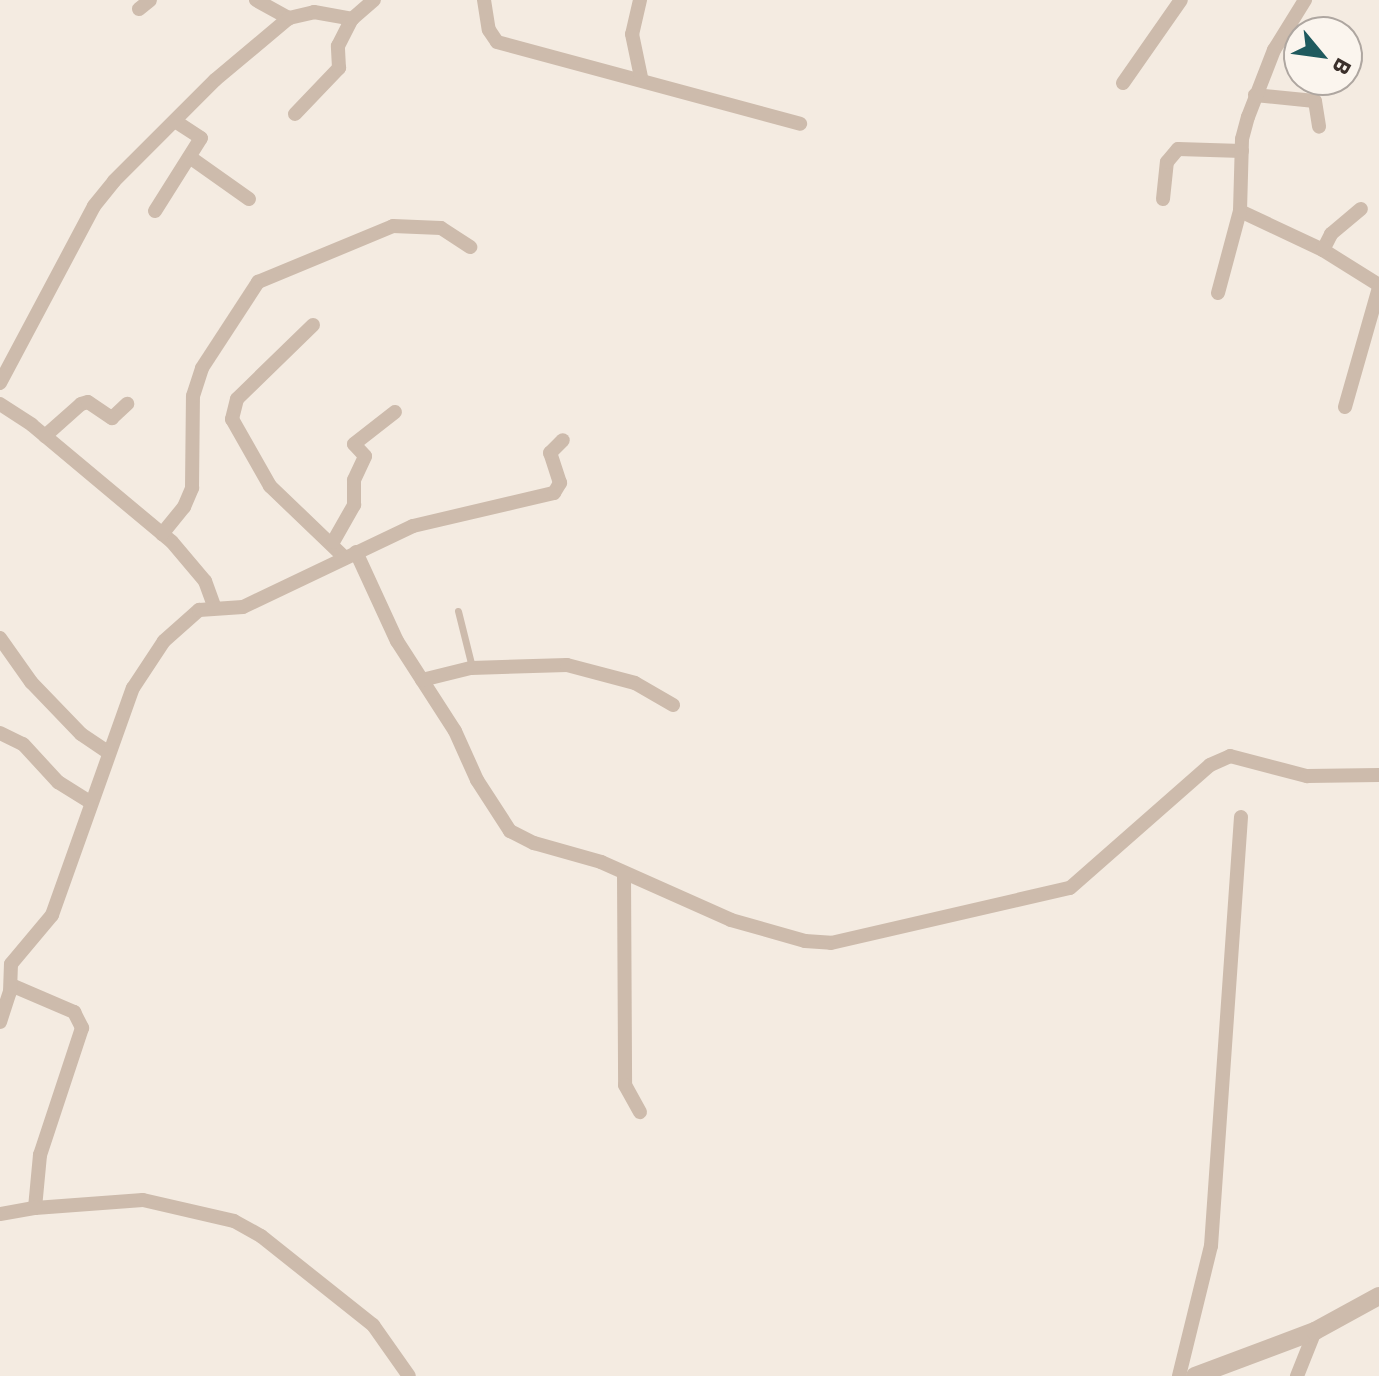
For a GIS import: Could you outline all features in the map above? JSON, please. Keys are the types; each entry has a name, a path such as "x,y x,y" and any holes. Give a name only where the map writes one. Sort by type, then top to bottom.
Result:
{"street":[{"path":"256,0 289,18"},
{"path":"295,114 339,68 338,46 352,19 374,0"},
{"path":"484,0 491,38 497,42 641,77 680,93 800,124"},
{"path":"640,0 632,34 641,77"},
{"path":"1123,83 1181,0"},
{"path":"1218,293 1240,211 1242,151 1255,95 1284,29 1305,0"},
{"path":"0,383 102,193 215,80 289,18 314,12 352,19"},
{"path":"1255,95 1315,101 1319,127"},
{"path":"155,211 201,138 176,122"},
{"path":"1163,199 1167,162 1178,149 1242,151"},
{"path":"191,158 249,199"},
{"path":"1323,250 1331,234 1361,209"},
{"path":"1240,211 1323,250 1379,286 1345,407"},
{"path":"162,534 184,507 192,488 193,396 202,368 258,282 393,226 441,228 470,247"},
{"path":"313,325 237,399 232,419 270,486 351,555 510,831 624,874 731,920 805,941 831,943 1070,888 1219,760 1251,759 1307,776 1379,775"},
{"path":"45,436 81,404 88,402 112,418 127,404"},
{"path":"0,404 45,436 162,534 205,581 214,606"},
{"path":"333,542 354,505 354,480 365,456 354,444 395,412"},
{"path":"0,1022 11,964 52,915 108,752 151,657 190,616 214,606 243,607 413,526 554,493 560,483 550,453 563,440"},
{"path":"0,638 31,682 81,734 108,752"},
{"path":"422,680 473,668 581,667 635,683 673,705"},
{"path":"0,733 23,744 58,782 90,802"},
{"path":"1179,1376 1211,1246 1241,817"},
{"path":"624,874 625,1085 640,1112"},
{"path":"7,981 74,1012 82,1028 40,1155 35,1208"},
{"path":"0,1214 35,1208 143,1200 234,1221 261,1236 373,1325 409,1376"},
{"path":"1195,1376 1315,1331 1379,1296"},
{"path":"1297,1376 1315,1331"}],"lane":[{"path":"458,611 473,668"}]}
